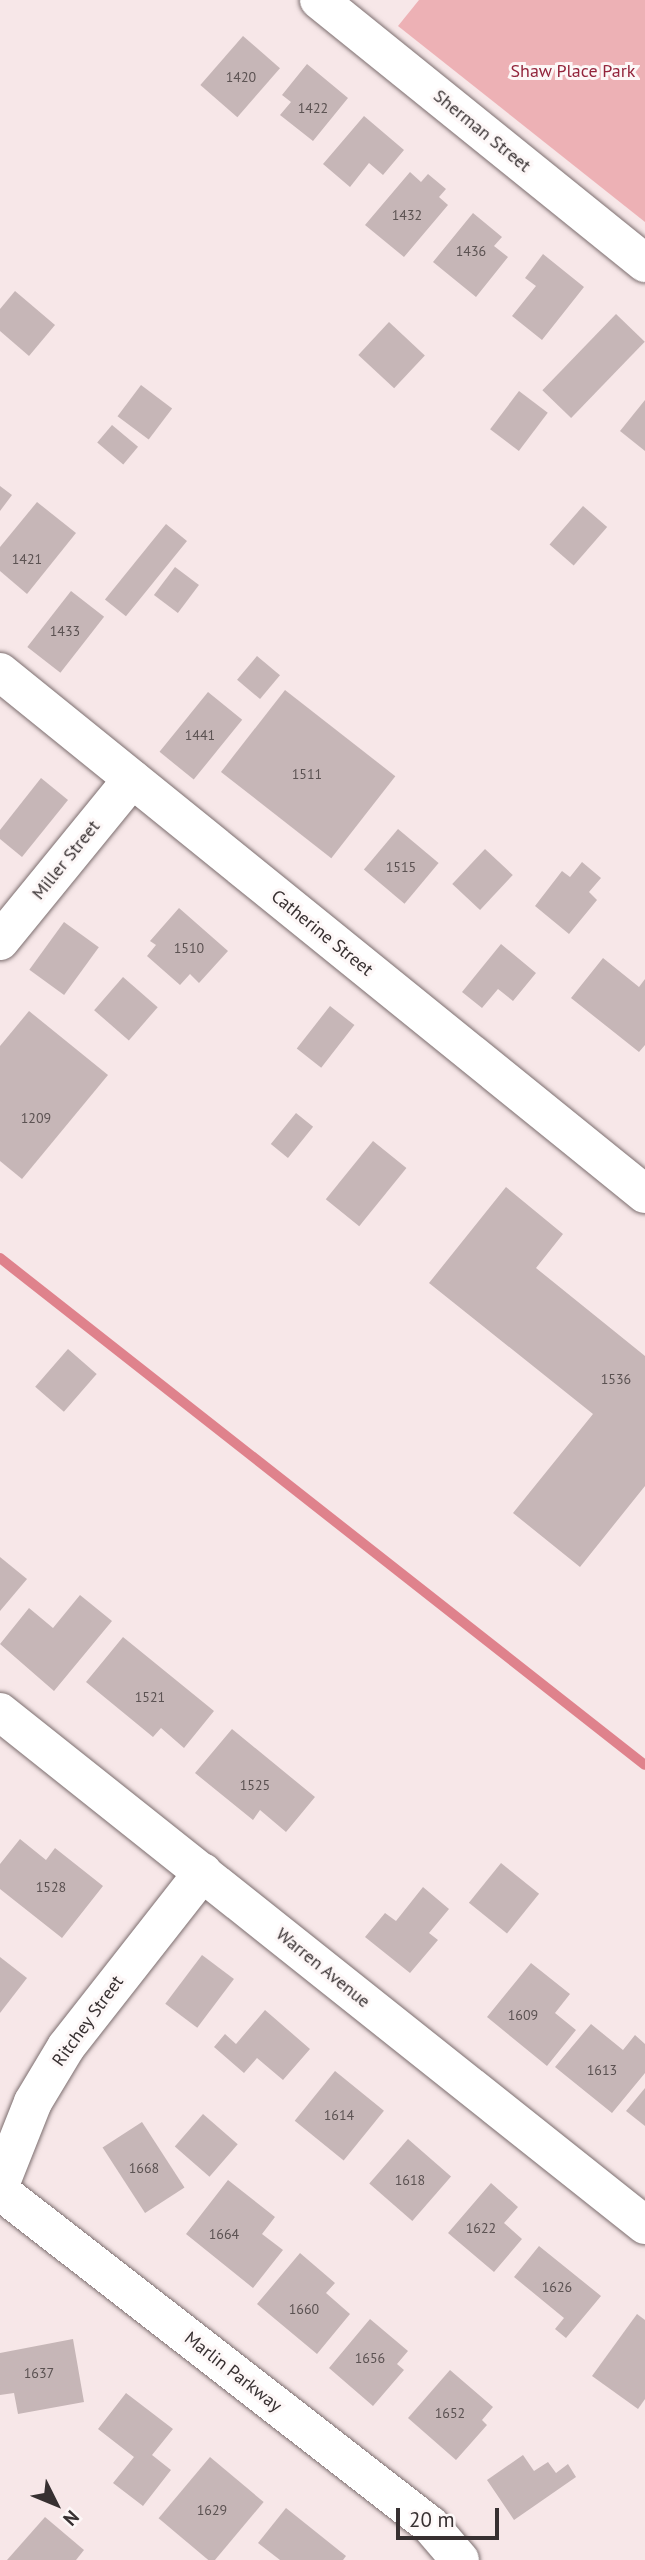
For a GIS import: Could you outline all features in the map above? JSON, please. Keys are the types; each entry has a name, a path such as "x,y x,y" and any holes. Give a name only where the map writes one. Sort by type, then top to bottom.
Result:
{"street":[{"name":"Sherman Street","path":"319,0 645,263"},
{"name":"Catherine Street","path":"0,672 645,1195"},
{"name":"Miller Street","path":"0,941 132,779"},
{"name":"Warren Avenue","path":"0,1712 645,2225"},
{"name":"Ritchey Street","path":"0,2185 33,2102 66,2047 203,1872"},
{"name":"Marlin Parkway","path":"0,2191 430,2525 460,2560"}],"green space":[{"name":"Shaw Place Park","path":"419,0 645,0 645,222 398,26"}],"building":[{"path":"243,36 280,68 237,117 200,85"},
{"path":"307,64 348,98 313,141 280,115 291,102 282,95"},
{"path":"364,116 404,150 383,175 369,163 350,187 323,164"},
{"path":"410,172 421,182 428,174 446,189 439,197 448,205 404,257 365,225"},
{"path":"473,213 502,237 494,246 508,257 476,297 433,262"},
{"path":"543,254 584,287 542,340 512,316 536,286 525,278"},
{"path":"15,291 55,325 29,356 0,331 0,309"},
{"path":"616,314 645,342 571,418 542,390"},
{"path":"389,322 425,355 394,388 358,355"},
{"path":"141,385 172,408 149,440 118,416"},
{"path":"519,391 548,413 519,451 490,429"},
{"path":"645,400 645,451 620,431"},
{"path":"112,425 138,447 123,464 97,443"},
{"path":"0,486 12,495 0,511"},
{"path":"37,502 76,533 27,594 0,571 0,547"},
{"path":"583,506 607,527 574,565 550,544"},
{"path":"166,524 187,541 126,616 105,599"},
{"path":"175,567 199,585 178,613 154,595"},
{"path":"71,591 104,617 60,673 27,647"},
{"path":"257,656 280,675 260,699 237,680"},
{"path":"285,690 395,776 331,858 221,772"},
{"path":"208,692 242,720 194,780 160,752"},
{"path":"41,778 68,800 22,857 0,839 0,830"},
{"path":"398,829 439,863 405,904 364,870"},
{"path":"485,849 513,875 480,910 452,884"},
{"path":"582,862 601,878 589,892 597,900 569,934 535,906 562,871 570,877"},
{"path":"179,908 228,951 199,983 190,974 180,985 147,956 156,945 150,941"},
{"path":"64,922 99,947 64,995 29,970"},
{"path":"501,944 536,973 513,1001 498,989 482,1008 462,992"},
{"path":"603,958 639,987 645,979 645,1045 639,1052 571,998"},
{"path":"123,977 158,1007 129,1040 94,1010"},
{"path":"330,1006 354,1025 321,1068 297,1049"},
{"path":"29,1011 108,1075 22,1179 0,1161 0,1046"},
{"path":"296,1113 313,1127 288,1158 271,1144"},
{"path":"373,1141 406,1168 359,1226 326,1199"},
{"path":"506,1187 563,1234 536,1268 645,1356 645,1486 580,1567 513,1513 593,1414 429,1283"},
{"path":"68,1349 97,1374 64,1412 35,1387"},
{"path":"0,1557 27,1579 0,1611"},
{"path":"80,1595 112,1621 54,1691 0,1644 29,1608 53,1628"},
{"path":"123,1637 214,1711 184,1748 161,1728 153,1737 86,1682"},
{"path":"232,1729 315,1797 286,1832 260,1810 253,1820 195,1773"},
{"path":"20,1839 46,1860 55,1848 103,1886 62,1938 0,1889 0,1864"},
{"path":"501,1863 539,1894 507,1933 469,1903"},
{"path":"423,1887 449,1909 429,1933 438,1940 410,1973 365,1937 385,1913 396,1921"},
{"path":"202,1955 234,1979 197,2028 165,2004"},
{"path":"0,1957 27,1978 0,2013"},
{"path":"531,1963 570,1994 555,2013 576,2030 547,2066 487,2017"},
{"path":"265,2010 310,2049 283,2080 257,2058 244,2073 214,2047 225,2034 236,2044"},
{"path":"591,2024 623,2050 635,2035 645,2044 645,2073 612,2113 555,2067"},
{"path":"335,2071 384,2111 344,2160 295,2121"},
{"path":"645,2088 645,2126 626,2111"},
{"path":"203,2114 238,2144 210,2177 175,2146"},
{"path":"142,2122 184,2187 145,2213 103,2148"},
{"path":"408,2139 451,2176 412,2221 369,2184"},
{"path":"228,2180 275,2217 262,2234 283,2250 253,2288 186,2234"},
{"path":"491,2183 518,2207 504,2223 522,2239 494,2272 448,2233"},
{"path":"539,2246 601,2296 566,2338 555,2329 564,2318 514,2277"},
{"path":"300,2253 335,2283 326,2293 350,2314 317,2354 257,2304"},
{"path":"637,2314 645,2320 645,2399 638,2409 592,2376"},
{"path":"370,2319 408,2351 397,2364 404,2370 373,2406 329,2368"},
{"path":"73,2339 84,2402 18,2414 14,2393 0,2395 0,2353"},
{"path":"450,2370 493,2407 482,2420 487,2425 456,2460 408,2418"},
{"path":"126,2393 173,2429 152,2455 171,2470 143,2506 113,2483 134,2457 98,2429"},
{"path":"523,2455 534,2471 548,2462 556,2473 568,2464 576,2477 514,2520 487,2480"},
{"path":"210,2457 264,2502 215,2560 208,2560 159,2518"},
{"path":"286,2508 346,2556 343,2560 280,2560 258,2543"},
{"path":"45,2517 84,2550 76,2560 7,2560"}],"waterway":[{"path":"0,1258 645,1765"}]}
